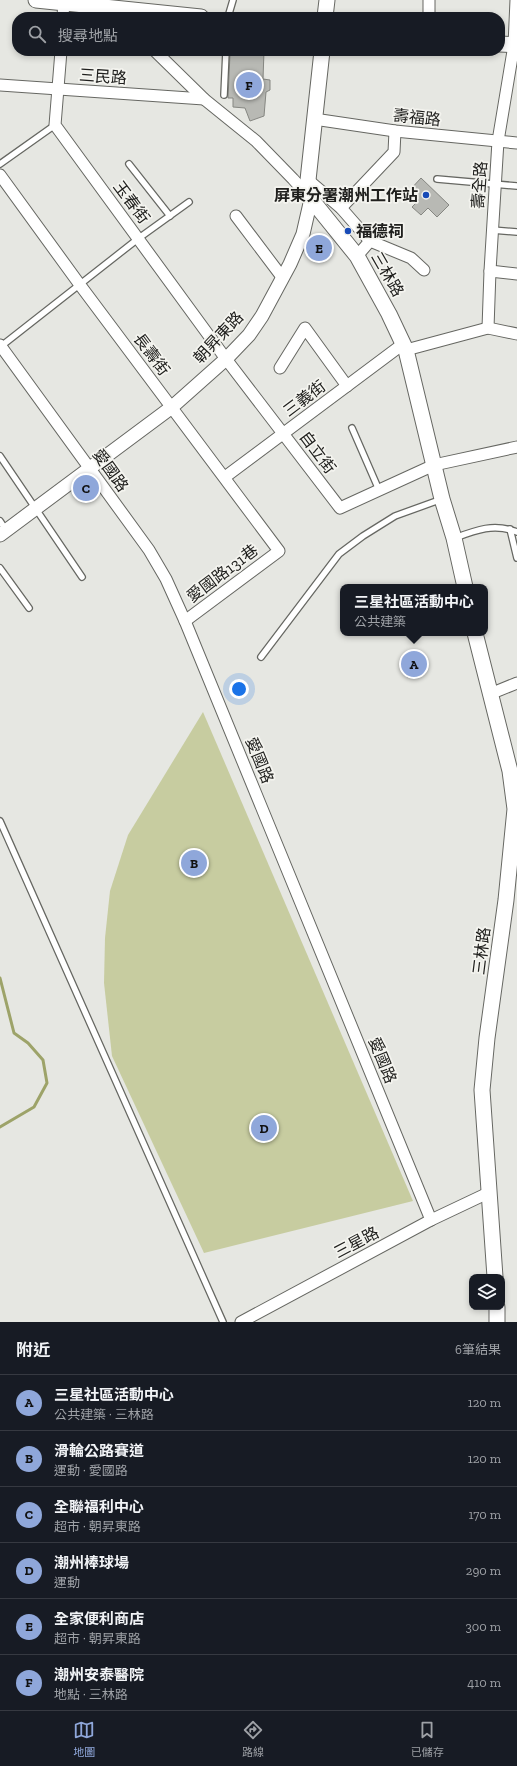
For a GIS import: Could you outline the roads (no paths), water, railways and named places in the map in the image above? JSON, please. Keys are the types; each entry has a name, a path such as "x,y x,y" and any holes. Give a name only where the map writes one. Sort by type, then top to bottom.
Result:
{"main road":[{"path":"36,0 64,7 104,6 157,12"},
{"path":"326,12 327,0"},
{"name":"朝昇東路","path":"311,199 308,180 321,56"},
{"name":"三林路","path":"311,199 357,256 389,314 404,347 442,499 454,538 464,584"},
{"name":"三林路","path":"476,636 490,694 513,770 515,809 506,900 487,1038 482,1090 494,1274"},
{"path":"496,1310 498,1322"}],"street":[{"path":"429,0 429,12"},
{"name":"壽全路","path":"488,328 492,230 498,141 516,0"},
{"path":"104,6 111,12"},
{"path":"55,125 61,56"},
{"name":"三林路","path":"160,56 204,99 256,140 311,199"},
{"name":"三民路","path":"0,85 204,99"},
{"name":"壽福路","path":"314,118 395,131 517,143"},
{"name":"玉春街","path":"55,125 226,359"},
{"path":"341,208 394,152 395,131"},
{"name":"長壽街","path":"0,175 80,285 279,551"},
{"path":"308,180 341,208 370,241 411,258 424,270"},
{"name":"朝昇東路","path":"2,529 35,510 172,407 226,359 262,316 290,264 302,234 311,199"},
{"path":"236,216 282,277"},
{"path":"357,256 370,241"},
{"path":"490,271 517,274"},
{"path":"280,368 305,328 347,386"},
{"path":"404,347 488,328 517,334"},
{"name":"愛國路","path":"0,346 91,468 149,550 166,579 185,621 431,1220"},
{"name":"三義街","path":"225,477 347,386 404,347"},
{"name":"自立街","path":"226,359 340,508 379,490"},
{"path":"379,490 434,465 517,447"},
{"name":"愛國路131巷","path":"185,621 279,551"},
{"path":"490,694 517,683"},
{"name":"三星路","path":"241,1322 431,1220 488,1193"}],"lane":[{"path":"229,12 233,0"},
{"path":"224,95 226,56"},
{"path":"0,164 55,125"},
{"path":"129,164 170,216"},
{"path":"437,179 517,186"},
{"path":"0,346 139,238 189,202"},
{"path":"492,230 517,232"},
{"path":"352,428 379,490"},
{"path":"0,456 35,510 82,577"},
{"path":"261,657 339,554 363,536 395,516 442,499"},
{"path":"454,538 484,528 510,529 517,532"},
{"path":"510,529 517,558"},
{"path":"0,568 29,608"},
{"path":"0,821 223,1322"}],"waterway":[{"path":"0,978 14,1033 28,1043 43,1060 47,1083 34,1107 0,1127"}],"place":[{"name":"潮州安泰醫院","path":"249,85"},
{"name":"屏東分署潮州工作站","path":"426,195"},
{"name":"福德祠","path":"348,231"},
{"name":"全家便利商店","path":"319,248"},
{"name":"全聯福利中心","path":"86,488"},
{"name":"三星社區活動中心","path":"414,664"},
{"name":"滑輪公路賽道","path":"194,863"},
{"name":"潮州棒球場","path":"264,1128"}]}
